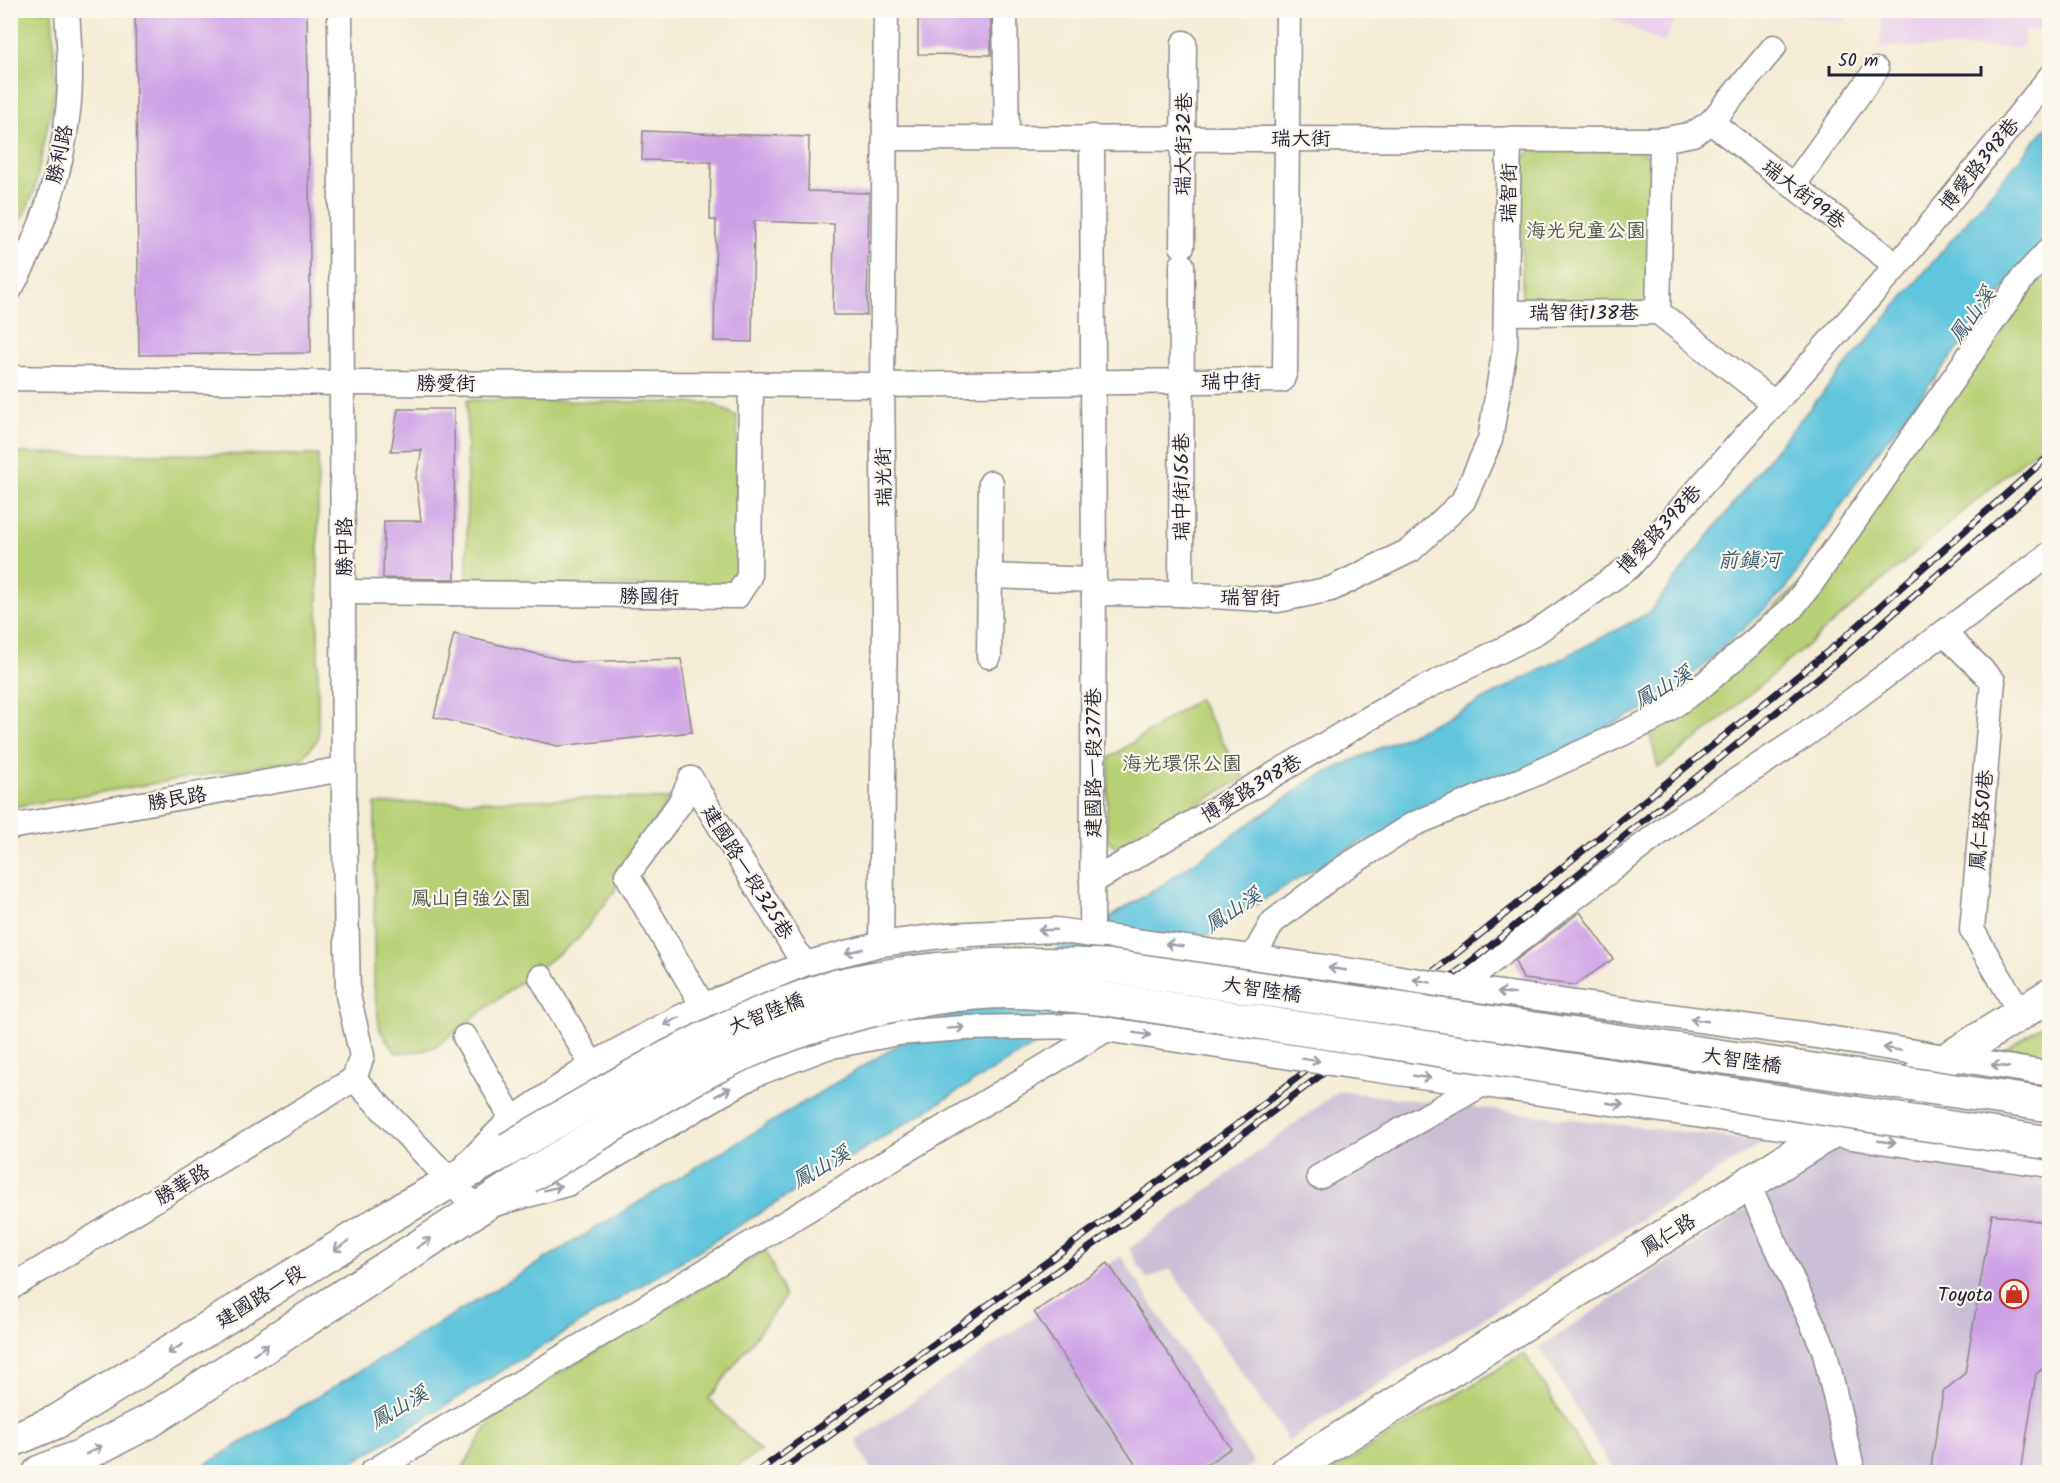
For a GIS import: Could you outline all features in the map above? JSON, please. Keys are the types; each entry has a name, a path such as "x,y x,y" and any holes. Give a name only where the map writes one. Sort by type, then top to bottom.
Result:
{"main road":[{"name":"大智陸橋","path":"511,1134 698,1041 760,1013 836,986 934,969 987,964 1107,966 2049,1105"},
{"name":"大智陸橋","path":"477,1209 711,1069 772,1041 843,1017 937,999 990,992 1047,993 1118,1001 2049,1143"},
{"name":"鳳仁路","path":"1287,1473 2049,995"},
{"name":"建國路一段","path":"10,1441 56,1422 390,1216 450,1182 511,1134"},
{"path":"40,1473 80,1457 148,1422 477,1209"}],"street":[{"name":"勝利路","path":"10,289 37,231 58,164 68,111 67,10"},
{"name":"勝中路","path":"340,10 345,592 343,769 348,995 362,1056 354,1079"},
{"name":"瑞光街","path":"881,944 885,616 882,386 886,10"},
{"path":"1005,10 1007,137"},
{"name":"瑞中街","path":"882,386 1282,380 1285,371 1288,10"},
{"name":"瑞大街32巷","path":"1182,381 1184,43"},
{"path":"1711,122 1773,46"},
{"path":"1793,186 1876,70"},
{"name":"博愛路398巷","path":"1092,882 1402,699 1541,628 1629,567 1897,266 2049,77"},
{"name":"瑞大街","path":"886,138 1662,140 1693,134 1711,122"},
{"name":"瑞大街99巷","path":"1711,122 1897,266"},
{"path":"1092,137 1094,587"},
{"name":"瑞智街","path":"990,576 1094,587 1278,600 1331,589 1411,550 1463,501 1490,440 1505,347 1509,140"},
{"path":"1658,312 1662,140"},
{"path":"1243,955 1274,922 1342,869 1414,824 1526,778 1654,719 1702,686 1790,609 1813,582 2023,278 2049,249"},
{"name":"瑞智街138巷","path":"1506,313 1658,312 1774,403"},
{"name":"勝愛街","path":"10,378 344,383 882,386"},
{"name":"瑞中街156巷","path":"1180,594 1182,381"},
{"name":"勝國街","path":"345,592 737,596 749,577 751,384"},
{"path":"989,656 991,483"},
{"path":"1453,987 1676,820 1804,736 2049,554"},
{"name":"建國路一段377巷","path":"1094,587 1092,882 1099,934"},
{"name":"鳳仁路50巷","path":"1944,633 1993,681 1972,930 2021,1014"},
{"name":"勝民路","path":"10,826 343,769"},
{"name":"建國路一段325巷","path":"703,1006 627,875 680,803 691,779 804,964"},
{"path":"465,1037 511,1134 592,1065 703,1006 804,964 881,944 948,935 1056,930 1099,934 1453,987 1810,1035 2049,1074"},
{"path":"541,977 592,1065"},
{"path":"354,1079 477,1209 567,1184 756,1074 827,1047 898,1033 964,1028 1096,1027 1481,1085 2049,1165"},
{"path":"372,1473 1096,1027"},
{"name":"勝華路","path":"10,1288 354,1079"},
{"path":"1319,1177 1481,1085"},
{"path":"1748,1184 1824,1349 1853,1473"}],"shaded area":[{"path":"1597,11 1664,11 1676,18 1664,43"},
{"path":"1781,11 1848,11 1845,23"},
{"path":"1883,11 2049,11 2049,30 2025,30 2023,48 1880,47"},
{"path":"1338,1091 1764,1142 1289,1441 1170,1269 1147,1279 1129,1249"},
{"path":"1839,1147 2049,1175 2049,1472 1614,1472 1540,1347"},
{"path":"1121,1256 1254,1464 1240,1472 873,1472 856,1441"}],"green space":[{"path":"11,10 52,11 56,86 34,192 11,243"},
{"name":"海光兒童公園","path":"1532,148 1640,149 1653,161 1649,298 1637,306 1536,307 1522,299 1522,160"},
{"path":"2049,264 2049,438 1707,731 1658,768 1647,722 1808,577"},
{"path":"467,400 711,403 737,416 738,573 724,587 467,584"},
{"path":"11,453 318,455 318,739 302,759 11,807"},
{"name":"海光環保公園","path":"1198,699 1244,778 1118,849 1106,838 1109,758"},
{"name":"鳳山自強公園","path":"599,798 670,799 618,870 615,891 578,939 436,1046 422,1051 396,1053 380,1030 374,988 375,804"},
{"path":"2049,1021 2049,1064 1995,1056"},
{"path":"766,1250 785,1297 709,1399 760,1451 730,1472 460,1472 497,1410"},
{"path":"1524,1353 1597,1472 1331,1472"}],"water":[{"name":"前鎮河","path":"2049,124 2049,232 1872,459 1785,590 1701,668 1642,710 1551,753 1468,779 1279,890 1068,1024 337,1472 193,1472 1156,889 1313,779 1473,705 1649,613 1774,451"}],"building":[{"path":"135,10 307,10 311,353 139,355"},
{"path":"918,10 991,10 991,55 918,54"},
{"path":"643,131 809,137 808,191 869,193 867,315 833,315 834,224 754,221 752,342 714,341 716,220 710,220 711,162 642,160"},
{"path":"398,409 454,409 455,579 383,578 384,521 421,521 416,477 422,450 391,451"},
{"path":"454,634 571,662 681,659 692,732 558,746 434,717"},
{"path":"1580,912 1613,959 1575,985 1523,979 1515,961"},
{"name":"Toyota","path":"1992,1214 2049,1223 2049,1364 2036,1374 2021,1473 1930,1473 1943,1392 1965,1373"},
{"path":"1108,1263 1231,1448 1194,1473 1141,1473 1034,1312"}],"waterway":[{"name":"鳳山溪","path":"1374,826 1528,764 1586,731"}],"railway":[{"path":"757,1472 1239,1123 1462,949 1836,645 2050,455"},
{"path":"779,1472 1165,1193 1473,960 1845,656 2050,476"}],"place":[{"name":"Toyota","path":"2014,1294"}]}
